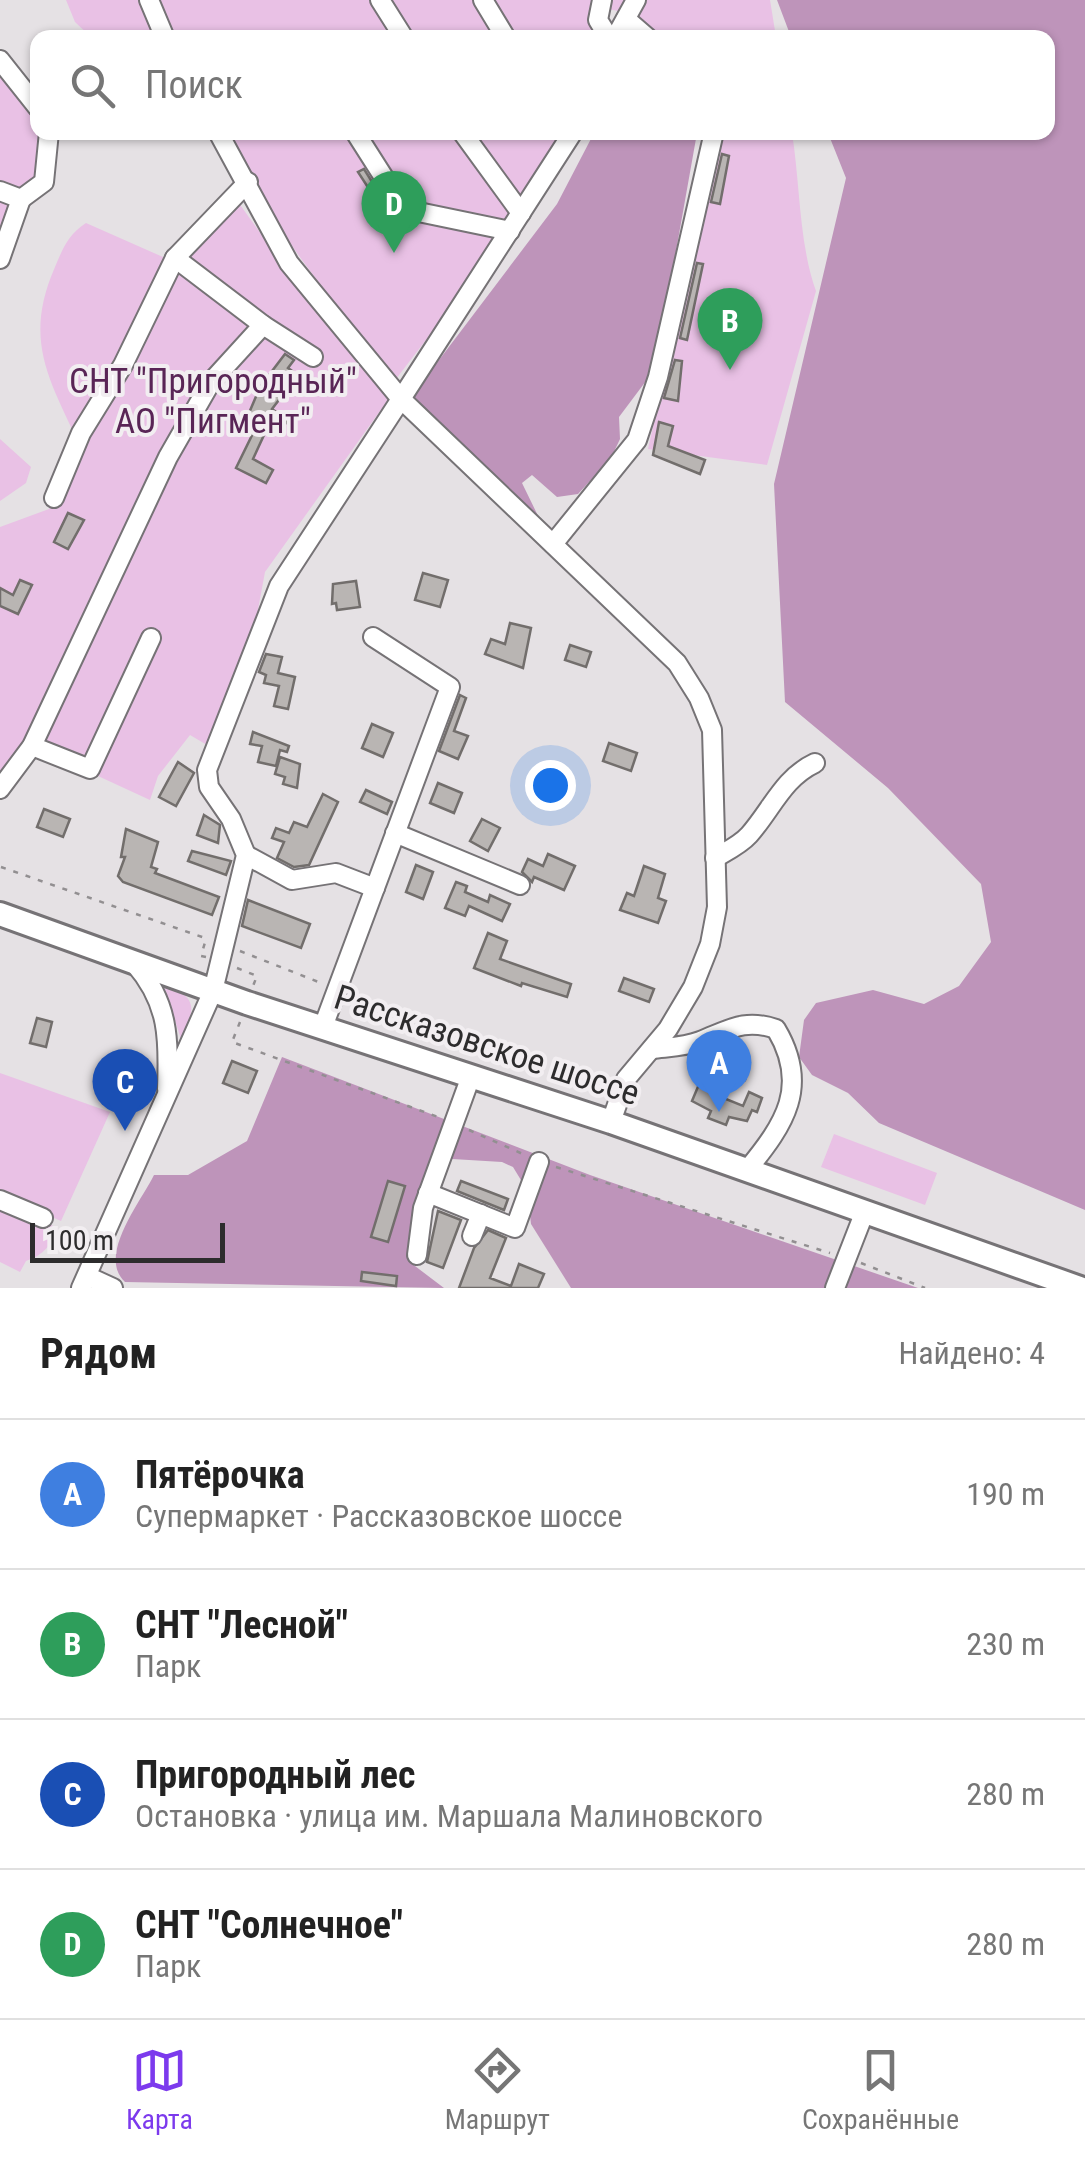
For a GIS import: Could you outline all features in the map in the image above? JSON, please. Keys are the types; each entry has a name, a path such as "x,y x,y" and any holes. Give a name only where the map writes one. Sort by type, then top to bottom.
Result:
{"main road":[{"name":"Рассказовское шоссе","path":"0,914 247,1003 611,1122 1080,1288"}],"street":[{"path":"149,0 162,30"},
{"path":"380,0 399,30"},
{"path":"483,0 501,30"},
{"path":"584,0 606,30"},
{"path":"598,20 602,0"},
{"path":"618,30 636,0"},
{"path":"626,18 639,30"},
{"path":"0,60 30,98"},
{"path":"0,259 21,199 44,182 47,140"},
{"path":"223,140 289,263 402,400 677,663 699,698 712,730 717,907 710,944 693,987 652,1049 626,1079 611,1122"},
{"path":"360,140 404,209 510,231"},
{"path":"468,140 522,213"},
{"path":"113,1288 84,1282 212,990 246,855 231,819 208,788 207,770 280,586 569,140"},
{"path":"552,544 637,440 658,378 712,140"},
{"path":"54,498 81,433 123,365 175,258 248,182"},
{"path":"0,191 21,199"},
{"path":"175,258 263,325 314,357"},
{"path":"0,789 32,746 168,457 211,382 263,325"},
{"path":"32,746 90,769 151,638"},
{"path":"323,1028 450,687 373,638"},
{"path":"715,858 745,839 784,786 798,771 815,764"},
{"path":"396,833 520,885"},
{"path":"246,855 292,880 336,873 375,888"},
{"path":"134,962 154,986 168,1027 166,1099"},
{"path":"652,1049 698,1042 732,1025 760,1024 776,1029 787,1047 793,1085 782,1122 747,1170"},
{"path":"417,1255 428,1193 471,1076"},
{"path":"428,1193 515,1228 539,1162"},
{"path":"0,1200 42,1218"},
{"path":"835,1288 865,1211"},
{"path":"472,1236 481,1214"}],"path":[{"path":"1,867 206,938 200,956 221,953 336,990"},
{"path":"221,953 257,976 232,1042 454,1123 539,1162 846,1258 925,1288"}],"green space":[{"path":"66,0 595,0 601,30 84,30 75,22"},
{"path":"609,0 770,0 775,30 652,30 638,15 608,9"},
{"path":"0,53 30,94 30,140 47,140 46,177 0,242"},
{"path":"227,140 567,140 518,220 396,379 302,261"},
{"path":"718,140 793,140 803,234 816,291 767,465 648,449"},
{"name":"СНТ \"Пригородный\" АО \"Пигмент\"","path":"233,195 310,302 390,397 265,572 251,647 207,745 190,735 158,776 150,800 33,746 0,796 0,527 49,509 80,446 50,379 41,338 41,316 55,267 70,237 86,223 172,261"},
{"path":"0,439 31,467 26,483 0,501"},
{"path":"163,984 183,994 191,1005 181,1039"},
{"path":"0,1073 110,1112 61,1221 0,1194"},
{"path":"834,1134 937,1173 925,1205 821,1167"},
{"path":"0,1203 58,1228 46,1249 26,1261 20,1272 0,1262"}],"shaded area":[{"path":"777,0 1085,0 1085,1210 879,1123 848,1093 812,1075 799,1057 804,1020 816,1003 873,990 924,1004 959,986 991,942 981,884 888,788 785,702 774,484 846,178 831,140 1055,140 1055,30 788,30"},
{"path":"590,140 696,140 655,369 619,417 620,439 611,458 578,494 557,497 532,475 522,483 542,524 411,397 557,204"},
{"path":"282,1057 590,1175 918,1288 571,1288 531,1224 527,1190 513,1167 502,1162 436,1158 411,1263 444,1288 125,1282 118,1271 118,1244 154,1175 188,1175 247,1141"}],"building":[{"path":"722,154 729,156 720,204 711,202"},
{"path":"364,169 389,209 384,212 358,172"},
{"path":"697,263 703,264 687,340 680,338"},
{"path":"285,354 294,360 288,368 298,375 272,409 288,420 281,430 270,422 253,459 273,470 266,483 236,468 260,419 249,413 260,387"},
{"path":"675,360 682,361 678,401 664,398"},
{"path":"659,422 673,426 668,446 705,460 700,474 653,455"},
{"path":"68,513 84,520 68,549 54,542"},
{"path":"423,573 448,580 440,607 415,600"},
{"path":"20,580 32,585 18,614 0,606 0,588 13,595"},
{"path":"356,581 360,607 337,610 336,603 332,604 333,584"},
{"path":"510,623 531,628 523,668 485,654 491,639 505,644"},
{"path":"570,645 591,652 586,667 565,660"},
{"path":"266,654 282,657 278,673 295,677 288,709 274,706 279,686 264,683 266,675 259,672"},
{"path":"460,695 466,698 454,731 468,736 458,759 439,751"},
{"path":"372,724 393,733 383,757 362,748"},
{"path":"253,732 289,746 287,752 280,750 276,766 258,762 262,746 250,744"},
{"path":"609,743 637,753 631,771 603,761"},
{"path":"280,757 300,764 297,788 283,784 285,777 275,774"},
{"path":"178,762 194,773 176,806 159,797"},
{"path":"438,783 462,793 454,813 430,803"},
{"path":"366,790 392,802 387,814 360,802"},
{"path":"323,794 338,802 309,865 294,867 277,858 284,842 272,838 276,828 289,833 294,822 307,827"},
{"path":"44,809 70,819 63,837 37,827"},
{"path":"204,815 220,825 218,843 197,835"},
{"path":"482,819 500,828 488,851 470,841"},
{"path":"126,829 158,842 151,867 157,869 155,873 219,897 212,915 123,882 118,876 125,857 121,857"},
{"path":"192,851 231,861 226,875 188,861"},
{"path":"548,854 575,866 564,890 534,877 532,882 522,872 528,859 543,866"},
{"path":"416,865 433,872 423,899 406,892"},
{"path":"644,866 665,874 658,898 666,901 658,923 620,910 627,893 634,896"},
{"path":"456,882 467,886 465,892 488,902 490,895 510,904 502,921 469,906 465,916 445,908"},
{"path":"248,900 310,924 301,948 242,926"},
{"path":"488,933 507,941 500,959 571,984 567,997 522,983 521,986 474,968"},
{"path":"624,978 654,989 649,1002 619,991"},
{"path":"37,1018 52,1022 46,1047 30,1043"},
{"path":"717,1059 748,1070 745,1080 713,1069"},
{"path":"232,1061 257,1071 248,1093 223,1083"},
{"path":"705,1070 718,1075 711,1093 743,1106 749,1092 762,1098 757,1112 752,1110 747,1121 729,1117 726,1125 708,1118 711,1111 692,1101"},
{"path":"388,1181 405,1186 388,1242 371,1237"},
{"path":"461,1181 508,1199 504,1210 457,1191"},
{"path":"438,1211 461,1220 443,1268 427,1262"},
{"path":"488,1230 506,1238 490,1278 511,1286 519,1264 544,1274 538,1288 459,1288 474,1248"},
{"path":"362,1272 397,1276 396,1286 361,1281"}],"place":[{"name":"СНТ \"Солнечное\"","path":"394,253"},
{"name":"СНТ \"Лесной\"","path":"730,370"},
{"name":"Пятёрочка","path":"719,1112"},
{"name":"Пригородный лес","path":"125,1131"}]}
